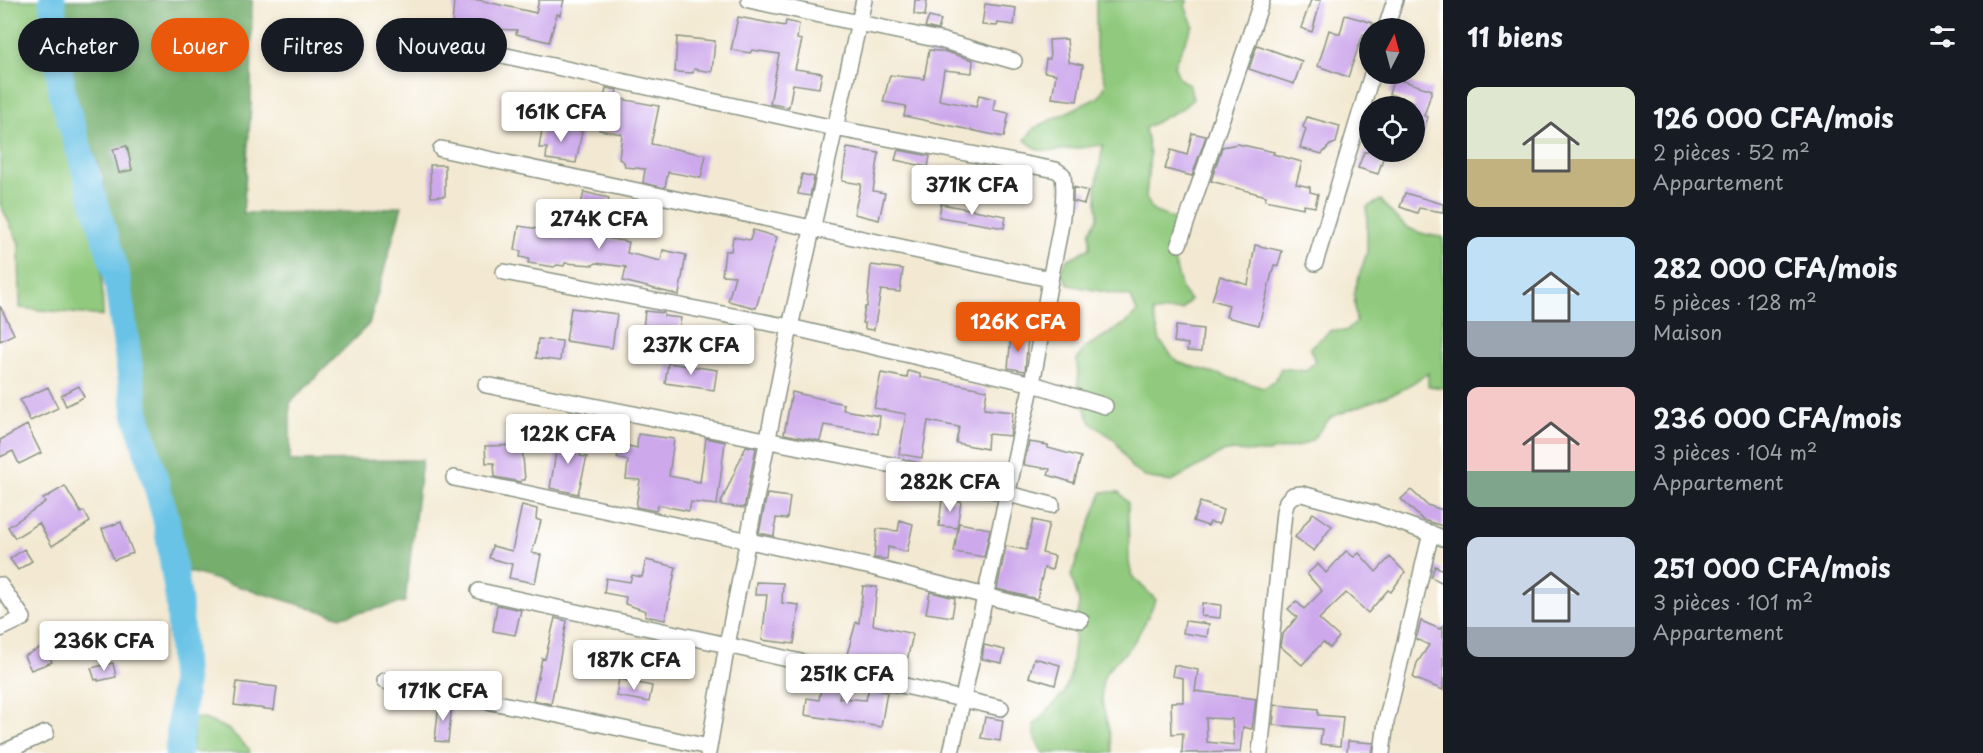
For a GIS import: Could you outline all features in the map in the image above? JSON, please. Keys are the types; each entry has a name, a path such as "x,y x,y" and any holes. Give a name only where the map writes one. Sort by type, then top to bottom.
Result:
{"street":[{"path":"749,0 940,40 1014,61"},
{"path":"384,681 553,714 709,750 727,645 790,327 864,0"},
{"path":"1179,244 1262,0"},
{"path":"1389,18 1395,0"},
{"path":"507,56 834,128 1056,170 1063,175 1060,238 1050,279 1033,384 951,753"},
{"path":"1315,263 1369,84"},
{"path":"441,149 717,210 1050,279"},
{"path":"504,272 790,327 1033,384 1105,406"},
{"path":"486,385 897,466 1052,505"},
{"path":"454,478 871,567 986,594 1081,620"},
{"path":"1260,753 1283,524 1287,501 1293,495 1302,494 1376,514 1437,536 1386,722 1383,753"},
{"path":"0,585 23,618 0,629"},
{"path":"478,591 1001,708"},
{"path":"2,753 46,733"}],"green space":[{"path":"0,0 46,0 47,18 18,18 18,72 53,72 101,252 103,316 20,308 19,243 0,204"},
{"path":"57,0 252,0 251,105 243,213 361,212 402,206 369,324 290,403 290,461 422,460 405,602 341,617 180,569 167,501 159,489 128,317 127,274 108,224 103,176 72,99 66,72 139,72 139,18 59,18"},
{"path":"1096,0 1188,0 1185,6 1193,25 1174,65 1179,78 1190,86 1193,99 1183,108 1145,128 1150,155 1146,197 1153,211 1179,221 1183,233 1174,260 1182,290 1190,300 1182,310 1153,312 1160,341 1177,362 1264,388 1275,381 1281,368 1305,371 1315,362 1310,348 1331,330 1345,331 1356,323 1354,292 1367,252 1367,207 1381,200 1407,227 1432,236 1443,237 1443,388 1428,386 1428,373 1400,391 1331,417 1312,440 1300,446 1267,452 1225,451 1171,482 1145,477 1131,467 1115,440 1091,423 1079,396 1077,360 1084,348 1126,323 1137,312 1131,297 1069,285 1061,273 1065,261 1090,248 1090,231 1098,218 1096,188 1103,145 1054,151 1038,150 1025,140 1034,128 1099,97 1106,84 1096,51"},
{"path":"1102,492 1119,492 1128,503 1129,563 1132,576 1156,600 1135,641 1111,666 1103,679 1102,703 1112,753 1043,753 1035,739 1034,725 1064,693 1070,676 1079,602 1071,575"},
{"path":"202,718 228,729 249,749 250,753 193,753 193,719"}],"building":[{"path":"454,0 479,0 536,13 539,0 564,0 560,15 557,14 549,42 516,34 517,30 507,30 507,18 453,18"},
{"path":"915,0 927,0 925,16 914,14"},
{"path":"1311,0 1321,0 1312,32 1301,28"},
{"path":"985,4 1016,8 1014,25 998,23 997,26 982,25"},
{"path":"1345,15 1359,19 1359,45 1348,77 1318,66 1329,30 1340,34"},
{"path":"738,17 785,26 786,21 799,24 797,39 802,40 795,69 822,73 819,88 793,84 789,107 770,104 779,54 731,50"},
{"path":"929,17 941,20 938,30 925,27"},
{"path":"677,37 715,41 712,72 694,69 693,73 675,72"},
{"path":"1067,39 1069,62 1083,65 1077,101 1052,98 1056,74 1044,72 1046,59 1050,59 1049,40"},
{"path":"1257,45 1302,61 1294,84 1249,69"},
{"path":"929,50 946,52 973,60 972,73 944,70 939,100 976,107 979,95 995,99 993,110 1009,113 1004,137 904,116 906,106 883,102 890,75 924,79"},
{"path":"1392,84 1413,84 1432,90 1425,113 1425,96 1389,94"},
{"path":"606,88 617,90 615,98 659,106 651,144 706,155 701,178 668,172 665,188 643,183 645,169 625,167 624,162 619,159 622,134 599,130"},
{"path":"1307,117 1340,126 1336,143 1330,145 1322,154 1300,148"},
{"path":"543,124 582,131 576,163 546,159 547,148 539,148"},
{"path":"1192,133 1206,136 1192,176 1165,169 1171,150 1187,155"},
{"path":"1238,144 1274,152 1273,154 1302,162 1296,184 1310,187 1310,192 1318,194 1315,207 1304,205 1303,208 1265,200 1266,196 1211,181 1222,147"},
{"path":"127,146 132,170 119,173 113,149"},
{"path":"847,148 879,153 873,191 885,193 879,220 854,214 861,184 842,181"},
{"path":"898,150 930,156 928,167 895,160"},
{"path":"1360,162 1382,162 1378,174 1358,168"},
{"path":"430,165 445,165 445,196 431,197"},
{"path":"802,174 814,177 810,196 798,194"},
{"path":"1073,187 1088,191 1084,204 1073,201"},
{"path":"584,192 609,198 600,237 629,242 627,253 661,261 663,250 686,255 679,295 623,281 626,267 596,263 593,265 565,263 564,266 554,267 528,263 529,259 520,257 521,251 515,250 519,226 574,234"},
{"path":"1405,193 1443,204 1443,212 1419,208 1417,213 1400,207"},
{"path":"941,204 1006,216 1004,228 939,217"},
{"path":"753,230 777,237 756,308 728,301 735,276 722,275 725,251 731,251 733,237 750,240"},
{"path":"1255,245 1282,251 1278,266 1274,265 1259,325 1226,317 1229,305 1212,300 1220,276 1248,285"},
{"path":"871,265 903,269 900,292 881,290 874,330 865,329 865,323 862,323 865,307 867,307"},
{"path":"1056,304 1069,306 1065,330 1052,328"},
{"path":"0,306 14,334 0,341"},
{"path":"571,308 617,314 612,348 566,341"},
{"path":"645,311 681,318 677,344 642,337"},
{"path":"1176,326 1203,329 1201,352 1187,351 1188,344 1174,342"},
{"path":"1011,335 1028,337 1025,371 1008,368"},
{"path":"538,339 562,341 560,361 536,358"},
{"path":"668,363 717,370 714,390 665,383"},
{"path":"908,371 920,374 920,377 987,390 984,409 1013,412 1010,436 988,434 987,449 956,443 959,427 928,421 922,458 899,454 906,414 874,408 881,373 907,378"},
{"path":"79,386 84,397 66,406 61,395"},
{"path":"48,387 58,408 30,421 20,400"},
{"path":"792,392 844,404 843,410 880,416 878,434 824,425 820,441 784,434"},
{"path":"27,425 41,453 19,464 13,451 0,457 0,440"},
{"path":"638,434 674,439 669,476 700,482 706,438 725,442 717,505 691,502 689,511 658,505 656,511 636,507 640,480 626,479 628,461 617,458 620,444 637,448"},
{"path":"559,435 583,439 580,456 587,457 578,494 550,488"},
{"path":"1029,442 1048,445 1048,448 1081,457 1074,483 1048,475 1050,469 1024,465"},
{"path":"522,445 525,480 521,482 495,477 494,463 486,463 485,446"},
{"path":"746,446 756,448 744,508 720,505"},
{"path":"65,486 81,513 84,511 90,522 52,546 39,523 15,538 8,527 45,502 43,499"},
{"path":"1411,490 1427,505 1443,510 1443,526 1423,520 1401,499"},
{"path":"767,494 790,497 787,519 776,518 774,536 759,533"},
{"path":"942,499 961,501 957,528 939,526"},
{"path":"1200,502 1223,510 1219,524 1210,522 1208,526 1193,521"},
{"path":"522,505 537,509 536,519 541,521 532,553 541,555 535,583 509,578 512,564 489,558 492,546 512,551"},
{"path":"1313,513 1332,526 1314,551 1295,537"},
{"path":"900,520 913,524 907,552 888,547 887,559 874,558 877,529 898,531"},
{"path":"1033,520 1049,524 1042,553 1055,556 1052,570 1044,568 1037,599 997,589 1006,546 1026,550"},
{"path":"121,522 133,553 114,560 102,529"},
{"path":"959,523 990,529 984,557 954,552"},
{"path":"24,549 32,561 18,570 10,559"},
{"path":"1346,551 1354,557 1359,553 1376,572 1390,557 1405,572 1391,592 1388,590 1368,613 1346,593 1319,619 1339,637 1330,648 1323,642 1302,665 1280,646 1282,635 1297,617 1288,609 1296,601 1304,609 1322,591 1307,574 1318,564 1326,573"},
{"path":"646,560 676,567 665,620 645,616 646,611 625,604 626,597 604,593 606,578 630,582 632,575 642,577"},
{"path":"1435,566 1443,570 1443,583 1431,577"},
{"path":"756,582 783,583 782,603 799,605 794,644 762,640 767,595 755,595"},
{"path":"863,586 877,587 873,625 913,634 905,670 891,667 891,669 846,658 856,622 859,623"},
{"path":"930,592 955,598 952,617 926,613"},
{"path":"1202,603 1221,605 1220,618 1201,616"},
{"path":"497,605 521,610 515,635 493,631"},
{"path":"555,618 567,621 551,704 533,700 542,658 545,659"},
{"path":"1185,621 1209,624 1207,637 1183,633"},
{"path":"1421,621 1440,629 1443,625 1443,690 1413,678 1417,663 1429,645 1416,639"},
{"path":"984,645 1005,650 1002,663 982,659"},
{"path":"44,646 52,662 31,670 24,656"},
{"path":"1034,658 1060,665 1055,685 1029,677"},
{"path":"113,663 116,677 95,680 91,668"},
{"path":"1174,665 1198,670 1195,691 1256,699 1252,729 1243,727 1240,752 1182,753 1183,733 1172,734 1171,702 1183,702 1183,678 1172,676","holes":["1206,718 1232,719 1234,745 1207,742"]},
{"path":"823,677 842,681 839,698 866,700 869,688 887,692 881,727 805,715 807,698 819,700"},
{"path":"619,679 652,686 649,702 616,696"},
{"path":"237,682 277,687 274,710 234,705"},
{"path":"439,702 452,704 448,742 435,741"},
{"path":"1275,705 1318,709 1318,715 1343,717 1340,746 1320,744 1322,729 1273,725"},
{"path":"985,717 1003,720 1000,741 981,738"},
{"path":"1348,741 1374,743 1372,753 1347,753"}],"waterway":[{"path":"52,0 62,93 116,273 136,413 166,519 179,602 184,685 178,753"}]}
